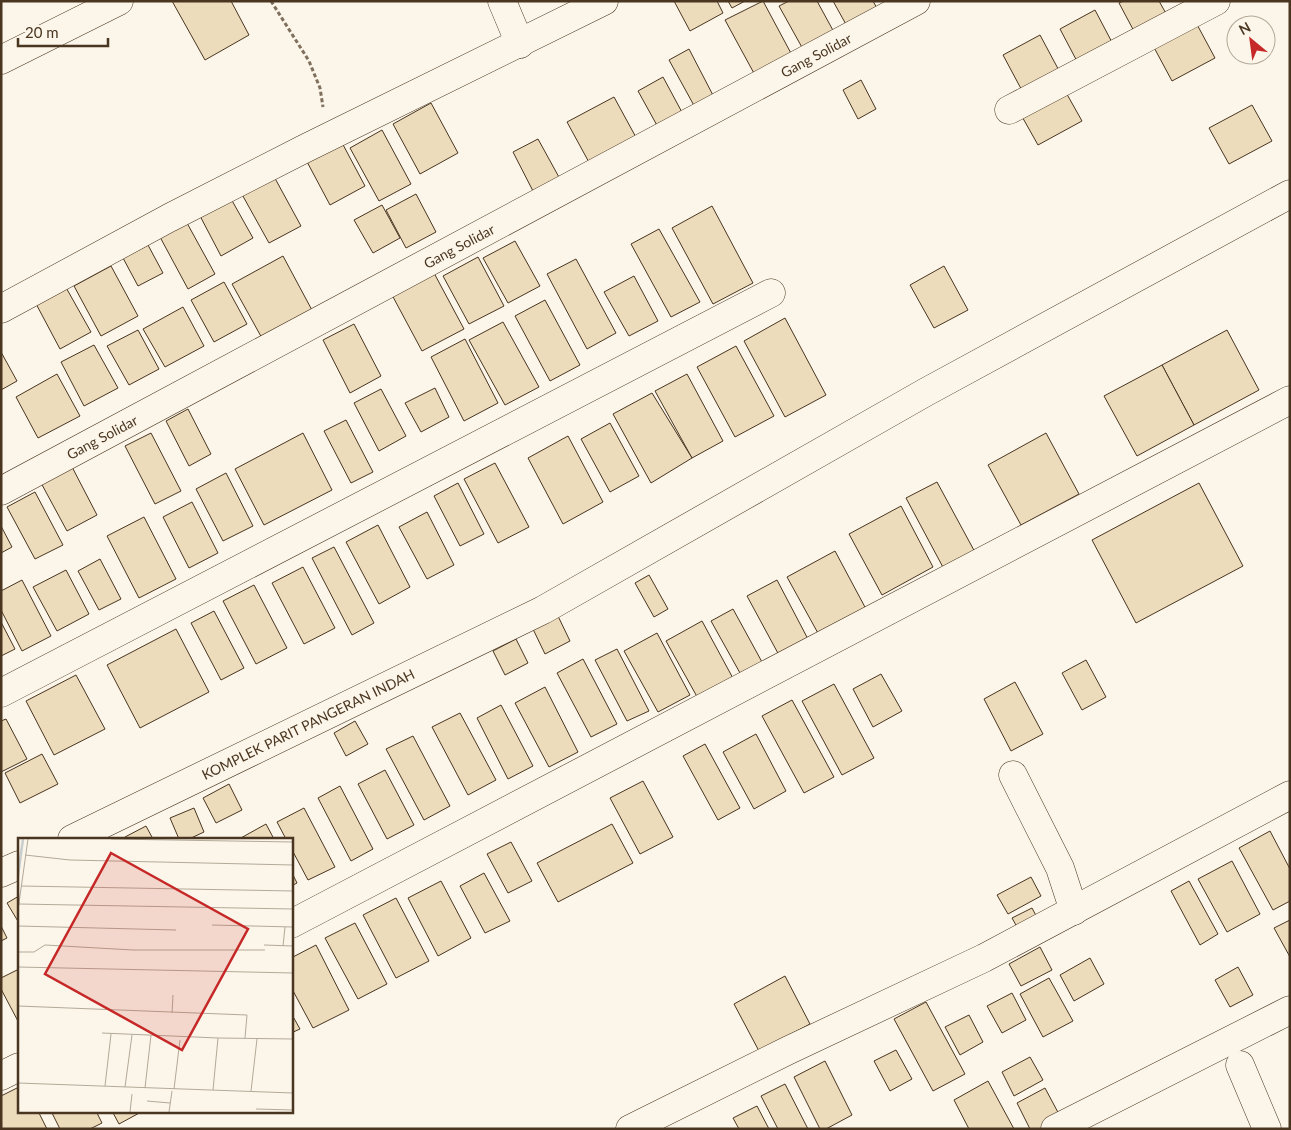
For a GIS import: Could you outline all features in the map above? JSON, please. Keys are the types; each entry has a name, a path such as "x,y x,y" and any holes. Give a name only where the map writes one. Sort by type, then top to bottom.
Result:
{"street":[{"path":"1,60 119,1"},
{"path":"502,1 520,44"},
{"path":"1,309 169,218 328,137 604,1"},
{"name":"Gang Solidar","path":"1,491 916,1"},
{"path":"1009,110 1216,1"},
{"name":"KOMPLEK PARIT PANGERAN INDAH","path":"74,838 543,610 926,392 1290,194"},
{"path":"1,693 772,293"},
{"path":"292,923 1290,400"},
{"path":"1013,775 1060,868 1074,911"},
{"path":"630,1129 789,1050 984,958 1290,795"},
{"path":"1,873 18,865"},
{"path":"1055,1129 1290,1010"},
{"path":"1240,1065 1266,1129"},
{"path":"1,1076 18,1068"}],"path":[{"path":"272,1 309,61 316,79 328,126 328,137"}],"building":[{"path":"172,1 231,1 249,35 205,60"},
{"path":"674,1 717,1 723,13 690,31"},
{"path":"728,1 745,1 732,8"},
{"path":"763,1 793,57 756,77 725,20"},
{"path":"789,1 817,1 835,34 804,51 779,6"},
{"path":"833,1 873,1 879,12 848,28"},
{"path":"1123,1 1159,1 1168,17 1136,35 1119,3"},
{"path":"1095,10 1115,48 1080,67 1060,29"},
{"path":"1193,17 1215,58 1172,81 1150,40"},
{"path":"1040,35 1063,78 1026,98 1003,55"},
{"path":"689,49 716,101 697,111 669,60"},
{"path":"663,77 684,116 659,129 638,91"},
{"path":"861,80 876,109 858,119 843,90"},
{"path":"1064,89 1082,121 1038,145 1020,113"},
{"path":"614,97 638,141 591,166 567,122"},
{"path":"431,103 458,153 420,174 393,124"},
{"path":"1252,105 1272,141 1229,164 1209,128"},
{"path":"382,130 411,184 379,201 350,148"},
{"path":"340,139 365,186 330,205 305,158"},
{"path":"538,139 560,179 534,193 513,152"},
{"path":"271,171 301,226 269,243 239,189"},
{"path":"416,194 436,232 406,248 386,210"},
{"path":"230,197 253,238 221,256 199,214"},
{"path":"382,205 400,238 373,253 354,220"},
{"path":"712,206 753,283 713,304 672,228"},
{"path":"187,223 215,274 188,289 160,237"},
{"path":"659,229 700,302 671,317 631,244"},
{"path":"515,241 540,286 508,303 483,258"},
{"path":"148,245 163,273 138,286 123,258"},
{"path":"283,256 313,312 263,340 232,284"},
{"path":"478,257 504,306 469,324 443,276"},
{"path":"576,259 616,333 587,349 547,274"},
{"path":"111,266 138,316 101,336 74,286"},
{"path":"944,266 968,310 934,328 910,285"},
{"path":"434,273 464,329 422,351 392,295"},
{"path":"634,276 658,321 629,336 604,292"},
{"path":"224,282 247,324 214,342 191,300"},
{"path":"64,284 91,332 60,349 34,300"},
{"path":"545,300 580,365 550,381 515,316"},
{"path":"183,307 204,346 165,367 143,329"},
{"path":"785,318 826,395 785,417 744,341"},
{"path":"503,322 539,387 505,405 469,340"},
{"path":"354,324 381,376 350,393 323,340"},
{"path":"138,330 159,369 129,385 107,346"},
{"path":"1227,330 1259,390 1194,425 1162,365"},
{"path":"465,339 498,403 464,421 431,357"},
{"path":"94,345 118,388 84,406 61,362"},
{"path":"736,346 774,416 735,437 697,367"},
{"path":"1,352 17,381 1,390"},
{"path":"1162,365 1194,425 1137,456 1104,396"},
{"path":"57,374 80,416 38,438 16,397"},
{"path":"687,374 723,441 692,458 655,391"},
{"path":"435,388 449,417 421,432 405,403"},
{"path":"381,389 406,436 379,451 354,403"},
{"path":"652,393 692,458 651,483 613,414"},
{"path":"188,409 211,454 189,466 166,421"},
{"path":"346,420 373,472 351,483 324,431"},
{"path":"610,423 639,476 610,492 581,439"},
{"path":"151,433 181,491 155,504 125,446"},
{"path":"303,433 332,490 264,525 235,469"},
{"path":"1046,433 1079,494 1021,525 988,465"},
{"path":"568,436 603,502 563,524 528,458"},
{"path":"495,463 529,527 498,543 464,479"},
{"path":"71,465 97,515 67,531 40,481"},
{"path":"226,473 253,526 223,541 196,489"},
{"path":"937,482 976,554 945,571 906,498"},
{"path":"458,483 484,534 460,546 434,496"},
{"path":"1199,483 1243,566 1136,623 1092,540"},
{"path":"35,492 63,545 35,559 7,507"},
{"path":"192,502 218,553 189,568 163,517"},
{"path":"901,506 933,567 882,595 849,534"},
{"path":"427,512 454,565 427,579 399,527"},
{"path":"144,517 176,579 139,598 107,536"},
{"path":"378,525 410,587 379,604 346,542"},
{"path":"1,526 12,547 1,553"},
{"path":"334,547 374,623 352,635 312,558"},
{"path":"835,551 866,609 819,635 787,577"},
{"path":"100,559 121,599 99,610 78,571"},
{"path":"303,567 335,628 304,644 272,583"},
{"path":"66,570 89,614 57,631 33,587"},
{"path":"649,575 668,609 654,617 635,583"},
{"path":"22,580 51,636 22,651 1,610 1,591"},
{"path":"777,580 809,641 780,657 747,596"},
{"path":"254,585 287,648 256,664 223,601"},
{"path":"733,609 762,662 740,673 711,621"},
{"path":"214,611 244,668 221,680 191,623"},
{"path":"557,614 570,641 545,654 532,627"},
{"path":"702,621 735,682 700,702 666,641"},
{"path":"1,622 15,649 1,656"},
{"path":"176,629 209,692 140,728 107,665"},
{"path":"657,633 690,695 658,712 624,651"},
{"path":"516,639 528,663 505,675 493,651"},
{"path":"617,649 649,711 627,721 595,660"},
{"path":"583,659 617,724 591,737 557,673"},
{"path":"1086,660 1106,697 1082,710 1062,673"},
{"path":"881,674 902,711 873,727 853,689"},
{"path":"76,675 105,729 54,755 26,701"},
{"path":"1015,682 1043,734 1011,751 984,699"},
{"path":"834,684 874,758 842,775 802,701"},
{"path":"545,687 578,752 549,767 515,703"},
{"path":"792,700 834,777 804,793 762,716"},
{"path":"501,705 533,766 508,779 477,718"},
{"path":"460,713 496,780 468,795 432,727"},
{"path":"6,719 27,759 1,772 1,721"},
{"path":"355,721 368,744 346,756 334,733"},
{"path":"756,734 786,791 754,809 723,752"},
{"path":"413,736 450,806 424,820 386,749"},
{"path":"705,744 740,808 718,820 683,756"},
{"path":"42,754 58,784 20,803 5,773"},
{"path":"385,770 414,825 387,839 358,784"},
{"path":"643,781 673,837 640,854 610,798"},
{"path":"229,784 242,810 216,823 203,798"},
{"path":"340,786 373,849 351,861 318,798"},
{"path":"194,808 204,832 191,838 179,838 170,818"},
{"path":"304,808 335,867 308,880 292,850 292,838 285,838 277,822"},
{"path":"266,824 273,838 241,838"},
{"path":"612,824 633,863 558,902 537,863"},
{"path":"146,826 152,838 126,838"},
{"path":"1270,831 1290,869 1290,901 1273,910 1239,848"},
{"path":"511,842 532,881 508,893 487,854"},
{"path":"1232,861 1260,914 1227,932 1198,879"},
{"path":"292,873 297,883 292,886"},
{"path":"484,873 510,921 485,933 460,886"},
{"path":"1031,877 1041,896 1008,914 997,895"},
{"path":"441,881 471,938 438,956 408,898"},
{"path":"1189,881 1218,934 1200,945 1171,891"},
{"path":"18,897 18,921 7,903"},
{"path":"396,898 429,961 396,978 363,915"},
{"path":"1032,908 1040,923 1021,934 1012,918"},
{"path":"1290,920 1290,957 1274,928"},
{"path":"355,923 387,984 358,999 325,938"},
{"path":"1,926 7,938 1,941"},
{"path":"316,945 349,1010 313,1028 292,989 292,957"},
{"path":"1040,947 1052,970 1021,986 1009,964"},
{"path":"1090,958 1104,984 1074,1001 1060,975"},
{"path":"1238,967 1253,995 1230,1007 1215,980"},
{"path":"18,970 18,1021 1,989 1,978"},
{"path":"785,976 810,1024 759,1051 734,1004"},
{"path":"1049,978 1073,1021 1043,1037 1020,994"},
{"path":"1012,993 1026,1020 1002,1033 987,1006"},
{"path":"926,1002 965,1074 933,1091 894,1019"},
{"path":"292,1015 300,1029 292,1033"},
{"path":"969,1015 983,1042 960,1055 945,1027"},
{"path":"896,1050 912,1079 890,1091 874,1061"},
{"path":"1030,1057 1043,1080 1014,1096 1002,1072"},
{"path":"825,1061 852,1115 826,1129 820,1129 794,1077"},
{"path":"988,1081 1014,1129 969,1129 954,1100"},
{"path":"785,1084 808,1129 778,1129 761,1096"},
{"path":"18,1088 18,1112 38,1112 47,1129 1,1129 1,1096"},
{"path":"1045,1088 1061,1118 1042,1129 1030,1129 1017,1103"},
{"path":"757,1106 769,1129 739,1129 733,1118"},
{"path":"52,1112 96,1112 102,1123 90,1129 60,1129"},
{"path":"113,1112 141,1112 119,1124"}]}
